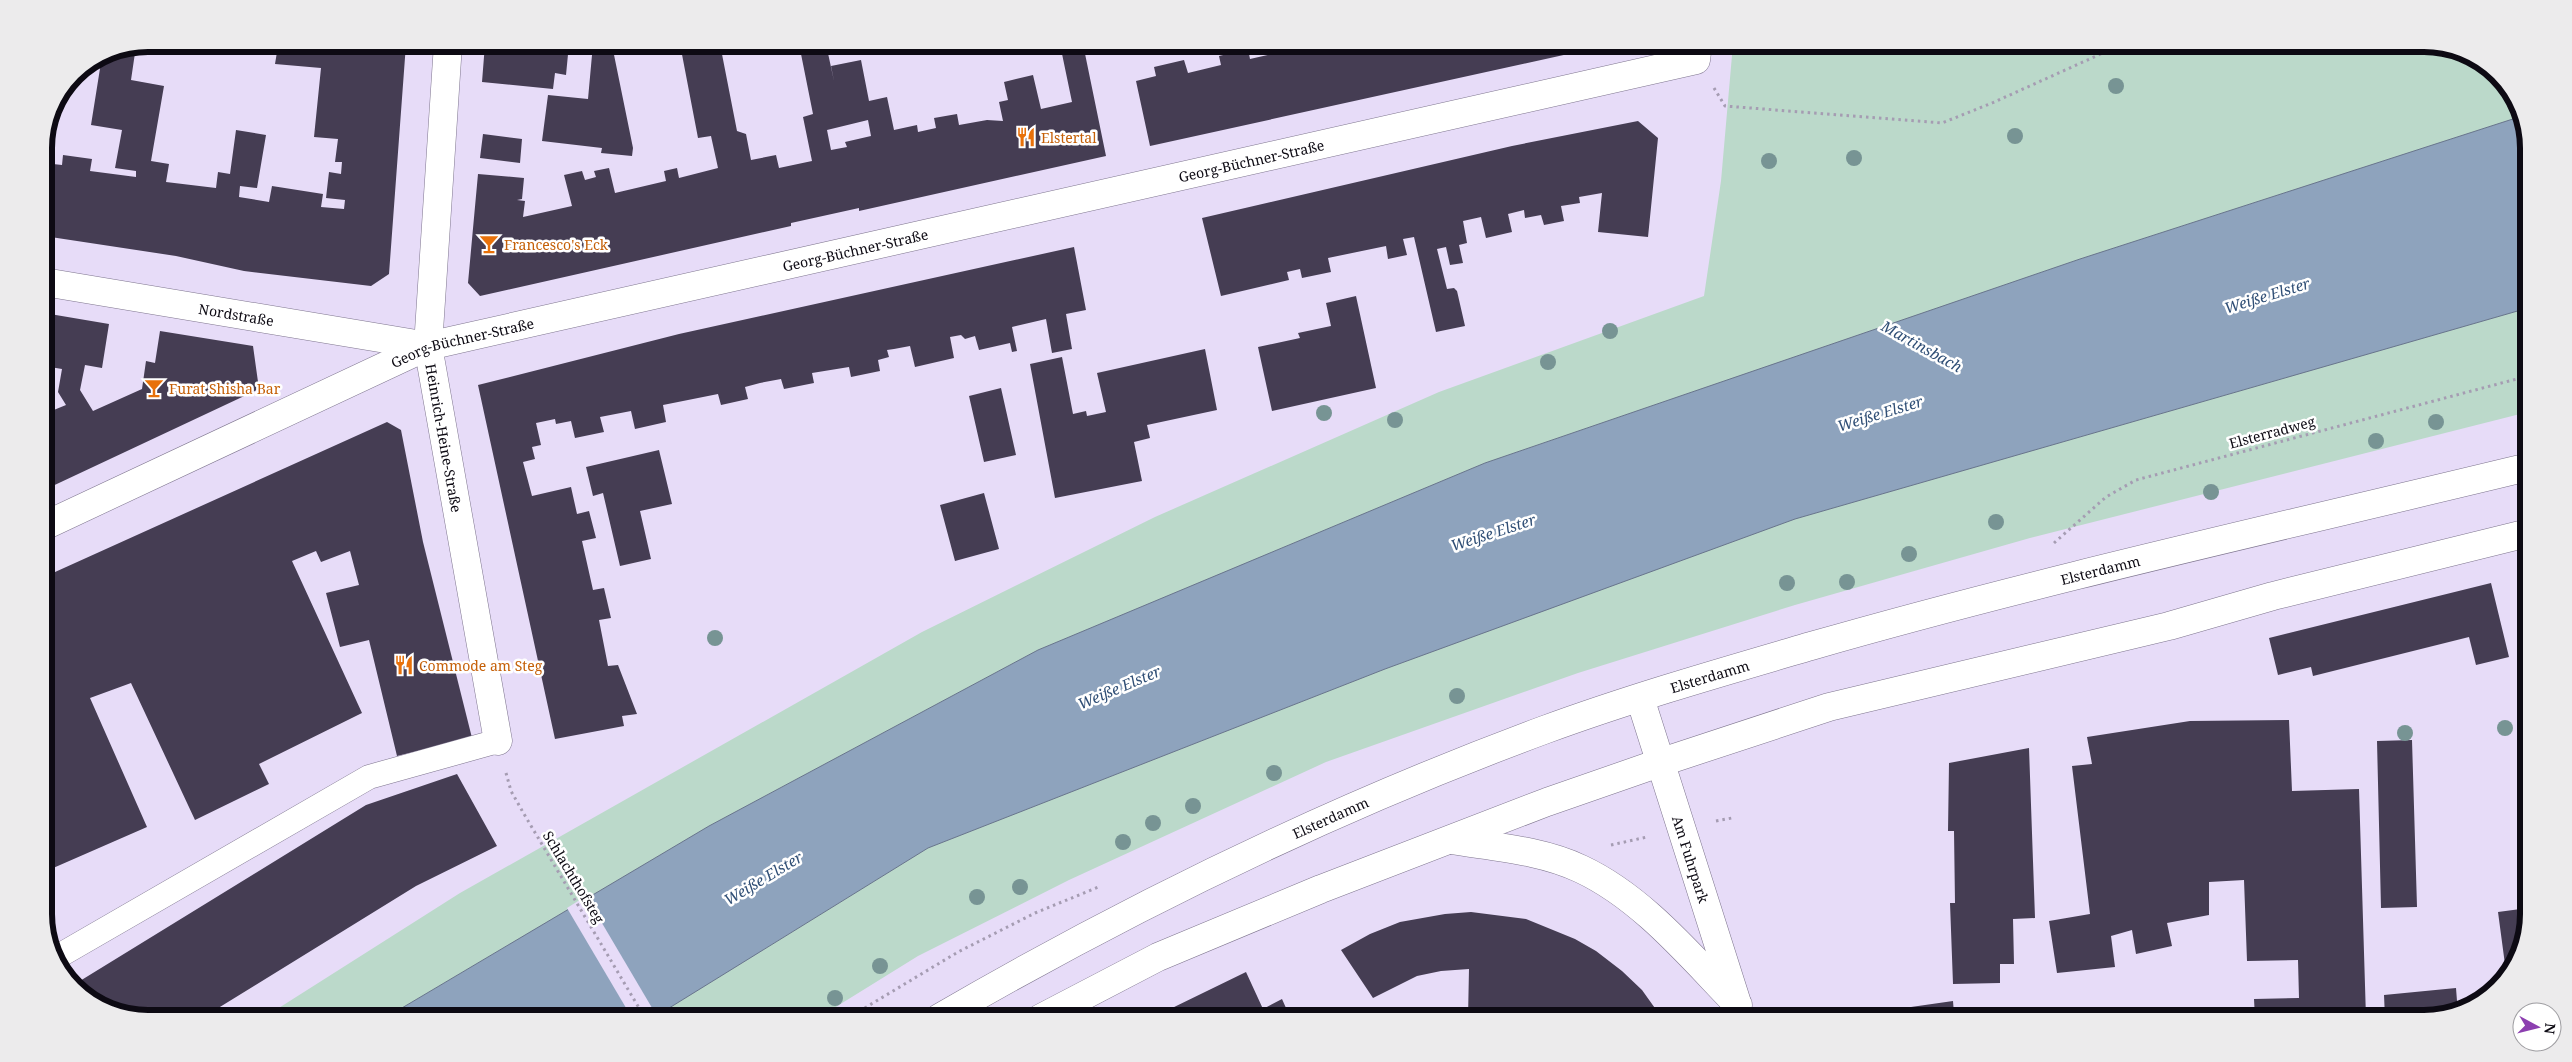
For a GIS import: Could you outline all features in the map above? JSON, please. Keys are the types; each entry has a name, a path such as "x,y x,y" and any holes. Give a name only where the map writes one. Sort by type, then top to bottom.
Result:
{"street":[{"name":"Georg-Büchner-Straße","path":"53,522 428,346 1696,52"},
{"name":"Heinrich-Heine-Straße","path":"447,53 428,346 498,741"},
{"name":"Nordstraße","path":"53,284 428,346"},
{"name":"Elsterdamm","path":"954,1009 1050,954 1162,895 1272,843 1408,783 1527,736 1640,698 1764,660 2025,588 2519,469"},
{"path":"1059,1009 1158,958 1321,889 1548,802 1829,707 2169,626 2272,596 2520,535"},
{"name":"Am Fuhrpark","path":"1640,698 1662,762 1739,1009"},
{"path":"1450,840 1560,861 1581,869 1616,890 1656,923 1737,1009"}],"lane":[{"path":"62,955 369,777 498,741"}],"path":[{"path":"1697,52 1724,106 1942,123 1992,103 2105,52"},
{"name":"Elsterradweg","path":"2051,546 2083,515 2106,497 2136,480 2519,378"},
{"name":"Schlachthofsteg","path":"498,741 511,791 640,1009"}],"green space":[{"path":"1732,52 2424,52 2455,58 2472,65 2482,72 2507,100 2514,118 2080,259 1485,463 1038,650 709,826 400,1009 277,1009 460,893 922,632 1155,517 1439,392 1704,296 1721,181"},
{"path":"2519,311 2519,414 2030,538 1795,605 1578,673 1326,762 1069,880 918,956 833,1009 668,1009 928,848 1385,669 1795,519"}],"water":[{"path":"2514,118 2519,142 2519,311 1795,519 1385,669 928,848 668,1009 400,1009 709,826 1038,650 1485,463 2080,259"}],"pier":[{"path":"586,896 653,1009 627,1009 567,908"}],"building":[{"path":"1575,52 1150,146 1136,81 1156,76 1154,67 1184,60 1188,73 1221,65 1219,56 1233,53 1249,53 1250,59 1278,53"},
{"path":"277,53 405,53 389,274 371,286 244,271 176,256 53,237 53,164 62,165 63,155 92,159 90,171 136,177 136,171 115,168 122,130 91,125 101,65 130,54 135,54 131,80 164,86 151,161 169,164 166,182 216,188 218,172 230,174 236,130 266,135 257,188 240,186 239,197 269,202 272,186 323,194 321,207 344,209 345,200 326,198 329,172 341,174 342,162 335,162 338,139 314,137 321,68 275,64"},
{"path":"484,53 568,53 566,75 555,73 553,89 482,82"},
{"path":"592,53 614,53 633,148 632,156 601,153 602,148 542,141 548,95 588,99"},
{"path":"682,53 722,53 737,131 746,134 751,160 776,155 779,168 812,161 803,117 813,114 801,53 828,53 834,81 831,66 861,60 869,101 887,97 894,130 917,125 918,132 936,128 934,118 957,114 959,125 987,120 1003,121 999,102 1008,100 1004,82 1033,75 1041,109 1072,102 1062,53 1085,53 1106,156 859,211 859,208 791,223 791,226 480,296 468,283 478,174 524,178 522,199 517,200 525,201 523,217 572,206 564,175 582,171 585,180 596,177 594,171 609,168 615,193 666,181 664,171 677,168 679,178 718,168 711,136 698,138","holes":["868,120 871,136 845,142 847,147 831,150 827,130"]},
{"path":"1638,121 1658,138 1648,237 1598,232 1602,193 1579,197 1580,203 1561,206 1564,221 1544,225 1541,215 1525,218 1524,210 1508,214 1512,232 1486,238 1481,217 1463,221 1467,243 1459,245 1463,263 1450,265 1446,247 1437,249 1447,289 1454,288 1457,291 1465,326 1436,332 1414,237 1403,239 1407,255 1388,259 1386,246 1328,258 1331,272 1302,278 1300,269 1287,272 1289,280 1221,296 1202,218 1512,146"},
{"path":"483,134 522,139 520,163 480,158"},
{"path":"1074,247 1086,310 1066,314 1072,349 1052,353 1046,319 1012,327 1017,351 1012,352 1010,343 979,350 975,336 965,339 961,335 950,337 954,358 915,367 910,346 887,350 889,357 878,360 880,371 851,377 849,367 812,373 814,383 784,389 781,379 760,383 745,387 748,399 721,405 718,394 663,405 666,422 635,429 631,411 600,417 604,432 575,438 571,421 556,424 555,419 536,423 541,445 532,447 535,459 523,462 532,496 571,487 577,514 589,511 596,538 582,541 593,590 604,588 611,618 599,620 608,666 618,665 637,714 622,716 624,726 555,739 478,385 679,334"},
{"path":"1356,296 1376,388 1272,411 1258,347 1300,338 1298,333 1331,326 1326,303"},
{"path":"53,315 109,324 102,368 85,365 80,390 93,411 142,389 146,361 155,363 160,331 253,346 259,389 53,486 53,410 66,405 58,392 62,369 53,368"},
{"path":"1205,349 1217,410 1147,425 1150,438 1134,442 1142,481 1055,498 1030,364 1062,357 1073,414 1086,411 1087,416 1106,412 1097,373"},
{"path":"1001,388 1016,455 984,462 969,396"},
{"path":"387,422 401,430 423,542 472,738 397,756 369,640 340,647 326,593 359,585 350,551 321,562 316,551 292,561 362,713 259,764 269,784 195,820 131,683 90,698 147,827 53,868 53,573"},
{"path":"659,450 672,504 640,511 651,559 620,566 603,493 593,496 586,467"},
{"path":"984,493 999,549 955,561 940,505"},
{"path":"2491,583 2509,657 2476,665 2469,637 2313,676 2311,667 2278,675 2269,638"},
{"path":"2289,720 2292,791 2359,789 2366,1009 2255,1009 2254,999 2299,998 2298,960 2247,961 2244,880 2209,882 2209,915 2167,923 2172,946 2136,954 2132,930 2111,936 2115,967 2057,973 2049,921 2090,914 2072,766 2092,764 2087,737 2190,721"},
{"path":"2412,740 2417,907 2381,908 2377,741"},
{"path":"2029,748 2035,918 2013,919 2014,964 2000,964 2000,983 1953,984 1950,903 1955,903 1954,831 1948,831 1949,763"},
{"path":"457,774 497,846 416,886 217,1009 130,1008 100,997 80,981 366,805"},
{"path":"2520,909 2518,932 2505,964 2498,912"},
{"path":"1471,912 1526,919 1575,939 1596,951 1622,971 1642,990 1656,1009 1468,1009 1469,969 1441,971 1417,976 1373,998 1341,950 1370,934 1400,922 1445,914"},
{"path":"1246,972 1263,1009 1170,1009"},
{"path":"2456,988 2457,1001 2466,1000 2436,1009 2385,1009 2384,995"},
{"path":"1282,999 1286,1009 1263,1009"},
{"path":"1953,1001 1954,1009 1897,1009"}],"place":[{"name":"Elstertal","path":"1026,137"},
{"name":"Francesco's Eck","path":"489,244"},
{"name":"Furat Shisha Bar","path":"154,388"},
{"name":"Commode am Steg","path":"404,665"}],"water label":[{"name":"Weiße Elster","path":"2267,295"},
{"name":"Martinsbach","path":"1922,346"},
{"name":"Weiße Elster","path":"1880,413"},
{"name":"Weiße Elster","path":"1493,532"},
{"name":"Weiße Elster","path":"1119,687"},
{"name":"Weiße Elster","path":"763,878"}]}
